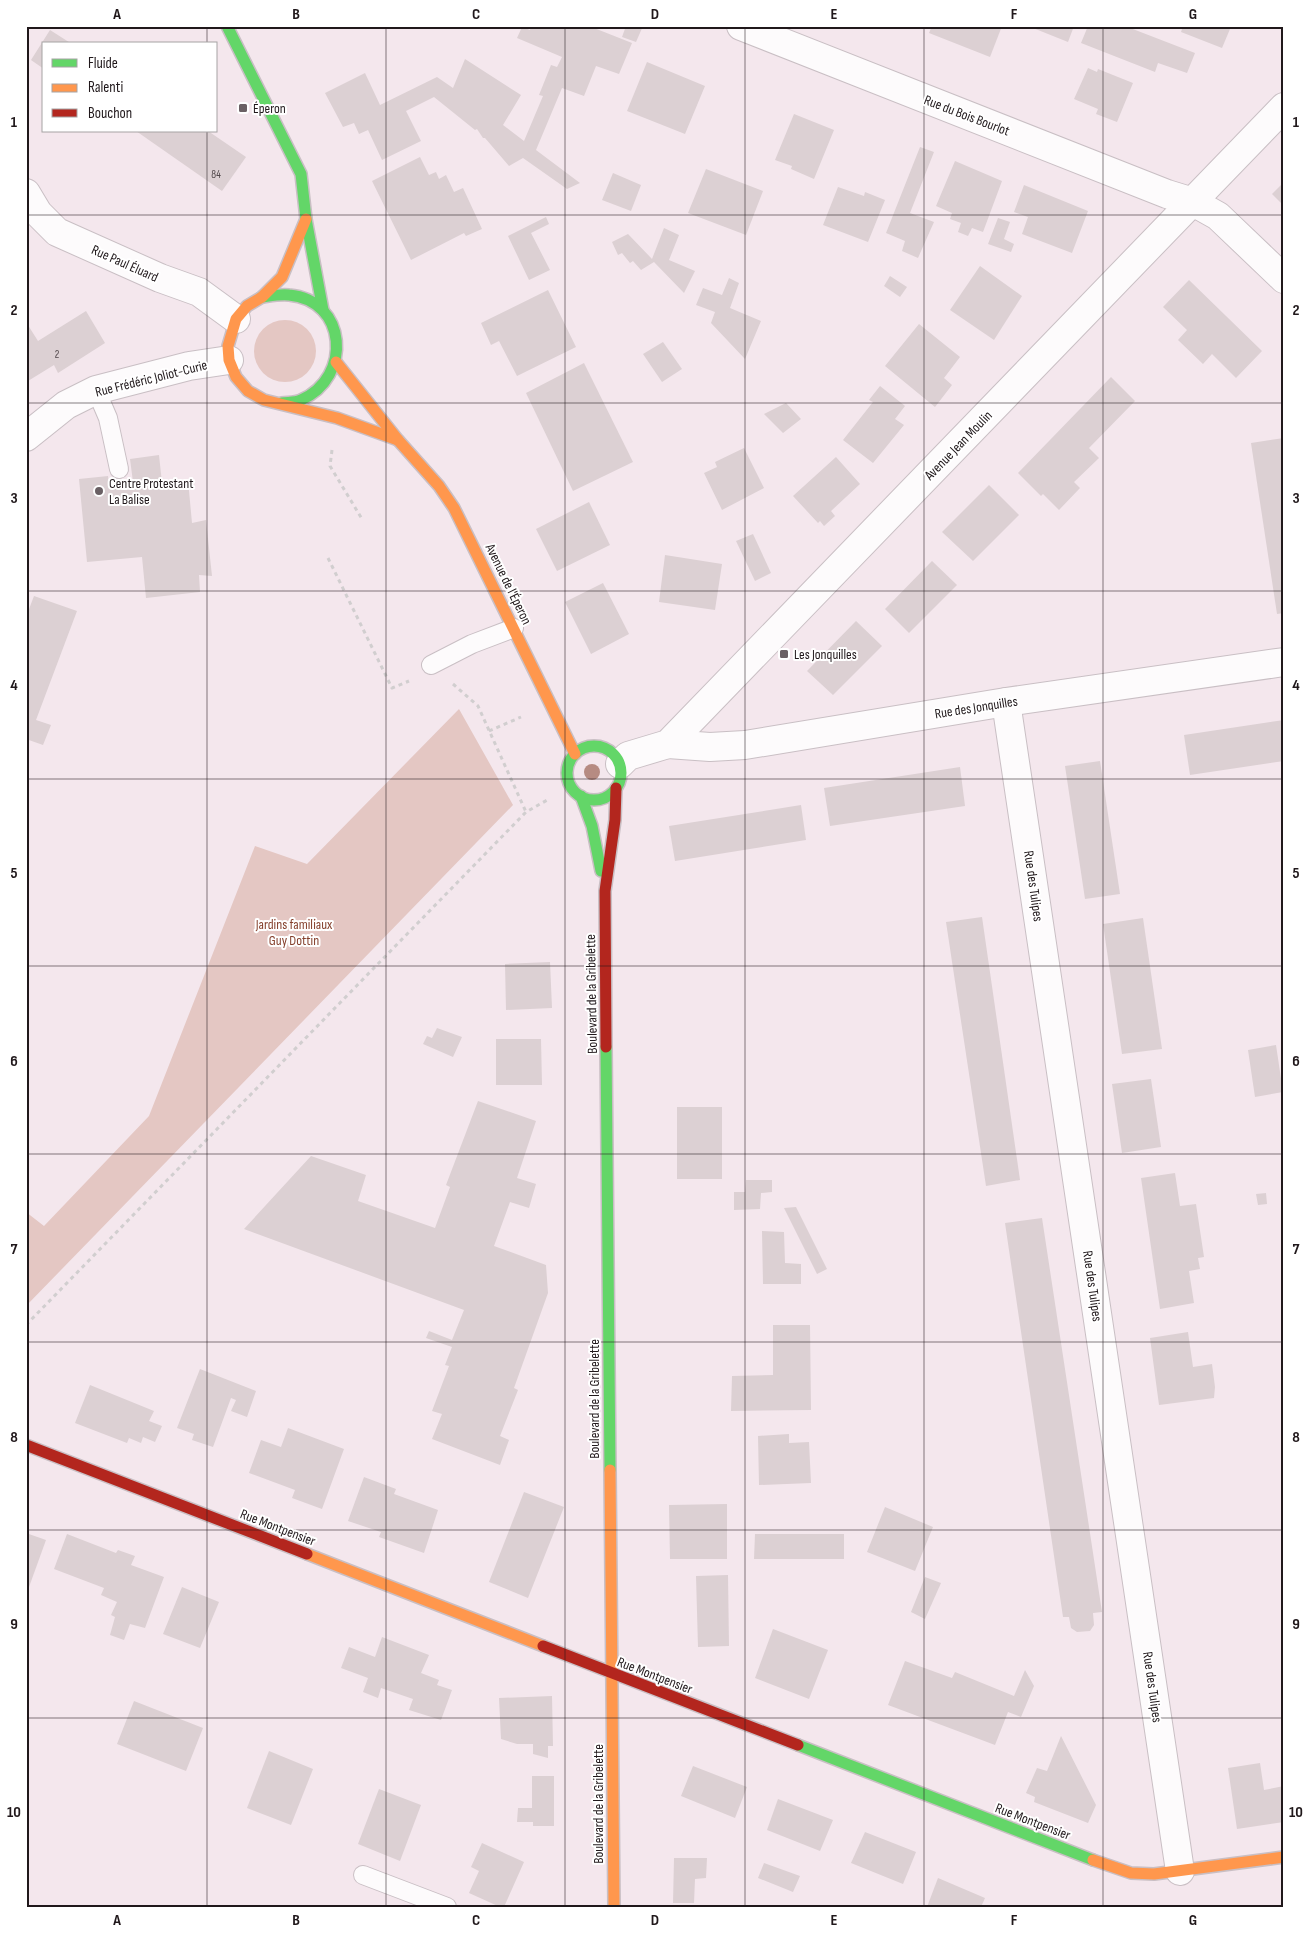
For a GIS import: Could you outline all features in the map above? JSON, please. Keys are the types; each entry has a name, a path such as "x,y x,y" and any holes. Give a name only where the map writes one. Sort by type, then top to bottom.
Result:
{"main road":[{"name":"Avenue de l'Éperon","path":"227,26 301,174 306,219 323,310"},
{"name":"Avenue de l'Éperon","path":"306,219 282,277 262,297 247,306 236,319 230,332 229,360 236,377 248,391 264,400 337,418 398,440"},
{"name":"Avenue de l'Éperon","path":"262,297 278,293 295,294 310,300 323,310 333,325 338,343 336,362 328,378 316,392 300,400 282,403"},
{"name":"Avenue de l'Éperon","path":"336,362 398,440 439,486 454,508 575,754"},
{"path":"592,746 600,746 609,750 618,776 609,795 600,799 590,799 581,796 572,787 568,778 568,769 575,754 592,746"},
{"name":"Boulevard de la Gribelette","path":"614,1907 605,891 615,820 618,776"},
{"name":"Boulevard de la Gribelette","path":"581,796 592,826 605,891"},
{"name":"Rue Montpensier","path":"26,1445 611,1674 1112,1867 1131,1873 1154,1874 1284,1857"}],"street":[{"name":"Rue du Bois Bourlot","path":"741,26 1167,194 1193,202 1218,216 1284,279"},
{"name":"Avenue Jean Moulin","path":"618,776 628,756 668,744 1284,107"},
{"name":"Rue Paul Éluard","path":"26,192 38,213 58,232 160,278 199,292 236,319"},
{"name":"Rue Frédéric Joliot-Curie","path":"26,437 66,405 96,390 189,366 229,360"},
{"name":"Rue des Jonquilles","path":"668,744 710,747 745,745 1006,702 1284,662"},
{"name":"Rue des Tulipes","path":"1006,702 1180,1871"}],"lane":[{"path":"96,390 108,418 119,469"},
{"path":"431,665 472,644 514,628"},
{"path":"363,1875 448,1907"}],"path":[{"path":"337,418 330,466 362,519"},
{"path":"328,558 392,688 420,676 431,665 478,706 526,812"},
{"path":"26,1326 526,812 572,787"}],"green space":[{"path":"285,320 297,322 307,329 314,339 316,351 314,363 307,373 297,380 285,382 273,380 263,373 256,363 254,351 256,339 263,329 273,322"},
{"name":"Jardins familiaux Guy Dottin","path":"459,709 513,805 26,1306 26,1212 44,1226 149,1116 255,846 307,864"}],"building":[{"path":"531,26 589,26 632,43 619,74 596,66 584,96 562,88 536,150 580,183 567,189 523,158 509,166 477,129 475,130 434,97 406,111 421,141 382,160 368,130 359,134 354,123 343,127 325,93 365,73 380,105 437,77 453,88 465,59 521,95 503,125 524,141 543,96 539,95 551,65 557,67 562,57 517,38 522,27 530,30"},
{"path":"626,26 643,26 636,42 622,37"},
{"path":"932,26 1002,26 990,57 929,33"},
{"path":"1028,26 1074,26 1068,42"},
{"path":"1088,26 1125,26 1195,53 1187,73 1158,63 1155,72 1081,43"},
{"path":"1183,26 1224,26 1230,29 1222,48 1181,32"},
{"path":"50,30 69,42 42,42"},
{"path":"42,43 42,68 31,60"},
{"path":"647,62 705,86 685,134 627,111"},
{"path":"1088,68 1097,72 1098,69 1133,83 1117,122 1096,114 1098,109 1074,99"},
{"path":"794,114 834,130 814,179 791,169 792,166 775,160"},
{"path":"137,132 209,132 246,157 222,191"},
{"path":"920,147 934,152 910,213 934,222 918,258 902,251 905,241 886,233"},
{"path":"420,157 429,175 436,172 439,179 446,175 454,192 463,188 482,229 466,236 464,233 411,260 372,181"},
{"path":"955,161 1002,181 983,232 972,228 968,236 958,232 961,223 950,219 952,213 936,206"},
{"path":"706,169 763,191 746,235 688,213"},
{"path":"613,173 641,185 631,211 602,200"},
{"path":"1284,182 1284,206 1272,194"},
{"path":"1024,185 1088,211 1072,253 1022,234 1028,217 1014,212"},
{"path":"838,187 864,196 865,192 885,200 868,242 823,225"},
{"path":"546,217 549,224 531,233 550,270 529,280 508,236"},
{"path":"998,218 1010,222 1004,239 1014,244 1011,252 988,244"},
{"path":"664,228 679,235 669,260 695,271 684,293 654,262 641,270 633,261 630,263 622,253 618,255 612,242 628,234 652,259"},
{"path":"980,266 1022,296 994,340 950,310"},
{"path":"890,276 907,287 900,297 884,286"},
{"path":"729,278 739,283 730,308 761,321 745,359 711,323 715,312 696,305 703,288 722,295"},
{"path":"1189,280 1262,351 1236,378 1212,354 1203,364 1178,340 1187,330 1163,307"},
{"path":"548,290 576,347 517,376 499,341 491,345 481,323"},
{"path":"86,311 105,343 58,373 54,365 28,381 26,378 26,322 38,341"},
{"path":"919,324 960,357 944,378 952,385 935,407 885,366"},
{"path":"663,342 682,369 662,382 643,354"},
{"path":"584,363 633,462 573,491 526,393"},
{"path":"1111,377 1135,401 1089,448 1099,458 1074,482 1080,488 1059,510 1043,494 1041,496 1018,473"},
{"path":"880,386 905,406 895,419 904,425 873,463 843,440 873,402 869,400"},
{"path":"786,403 801,419 783,433 764,414"},
{"path":"1284,438 1284,613 1277,614 1251,443"},
{"path":"744,448 764,488 722,510 704,473 717,467 715,462"},
{"path":"159,455 162,483 188,480 192,523 206,520 212,576 199,575 200,592 146,598 142,557 87,562 79,479 108,476 109,484 133,482 130,459"},
{"path":"836,457 860,484 831,511 835,516 824,526 820,521 818,523 793,496"},
{"path":"989,485 1019,515 973,561 942,532"},
{"path":"589,502 610,545 557,571 536,529"},
{"path":"753,534 771,573 755,581 736,541"},
{"path":"665,555 722,564 715,610 659,602"},
{"path":"932,561 957,585 909,633 885,609"},
{"path":"603,583 629,634 591,654 565,602"},
{"path":"34,596 77,611 36,720 51,725 43,745 26,739 26,617"},
{"path":"856,621 882,646 833,695 807,671"},
{"path":"1284,720 1284,761 1190,775 1184,735"},
{"path":"1100,761 1120,894 1085,899 1065,766"},
{"path":"960,767 965,806 830,826 824,788"},
{"path":"801,805 806,840 675,861 669,826"},
{"path":"982,917 1020,1180 986,1186 946,922"},
{"path":"1143,918 1162,1049 1122,1054 1103,924"},
{"path":"550,962 552,1008 506,1010 505,964"},
{"path":"437,1028 462,1037 453,1057 423,1044 427,1036 432,1038"},
{"path":"496,1039 541,1039 542,1085 496,1085"},
{"path":"1276,1045 1283,1092 1255,1097 1248,1050"},
{"path":"1151,1079 1161,1147 1122,1153 1112,1084"},
{"path":"478,1101 536,1121 517,1178 536,1184 529,1208 510,1202 494,1246 546,1265 548,1293 514,1388 518,1390 500,1436 509,1440 500,1465 432,1439 442,1414 432,1411 449,1366 445,1365 452,1347 426,1338 429,1331 452,1340 464,1310 244,1229 311,1156 366,1175 358,1201 435,1228 450,1187 446,1185"},
{"path":"677,1107 722,1107 722,1179 677,1179"},
{"path":"1175,1173 1180,1206 1196,1204 1204,1257 1198,1258 1200,1269 1189,1271 1194,1303 1160,1309 1141,1178"},
{"path":"746,1180 772,1180 772,1192 761,1193 760,1209 734,1210 734,1192 745,1192"},
{"path":"1266,1193 1267,1204 1258,1205 1256,1194"},
{"path":"796,1207 827,1269 817,1274 784,1208"},
{"path":"1042,1218 1102,1612 1093,1613 1094,1625 1090,1631 1077,1632 1071,1628 1069,1617 1063,1617 1005,1223"},
{"path":"762,1231 784,1232 785,1263 801,1264 801,1284 763,1284"},
{"path":"773,1325 810,1325 811,1410 731,1411 732,1376 773,1375"},
{"path":"1188,1332 1193,1367 1212,1364 1215,1387 1214,1398 1159,1405 1150,1338"},
{"path":"200,1369 256,1391 247,1417 231,1411 236,1400 231,1398 213,1447 192,1440 194,1434 177,1428"},
{"path":"90,1385 154,1411 149,1421 162,1426 155,1442 143,1437 141,1443 129,1438 127,1443 75,1423"},
{"path":"288,1428 344,1449 322,1509 292,1498 295,1490 249,1473 261,1440 281,1447"},
{"path":"789,1434 789,1443 809,1442 811,1483 759,1485 758,1436"},
{"path":"364,1477 396,1489 394,1494 438,1510 424,1553 379,1537 381,1532 348,1521"},
{"path":"524,1492 564,1507 528,1598 489,1582"},
{"path":"727,1504 727,1559 670,1559 669,1505"},
{"path":"885,1507 933,1527 915,1571 867,1552"},
{"path":"26,1533 46,1540 29,1587 26,1586"},
{"path":"67,1534 116,1553 118,1550 135,1556 131,1565 164,1577 145,1628 130,1624 124,1640 110,1635 115,1617 111,1615 117,1602 101,1595 104,1588 54,1569"},
{"path":"755,1534 844,1534 844,1559 754,1559"},
{"path":"728,1575 729,1646 698,1647 696,1576"},
{"path":"925,1577 941,1583 925,1619 911,1612"},
{"path":"182,1587 219,1602 200,1648 163,1634"},
{"path":"773,1629 828,1650 809,1699 755,1678"},
{"path":"382,1637 429,1655 421,1673 439,1680 437,1685 452,1690 441,1720 409,1710 413,1699 381,1688 378,1698 363,1692 368,1678 341,1668 349,1647 375,1657"},
{"path":"905,1661 952,1678 955,1672 1014,1696 1025,1670 1034,1686 1021,1717 1008,1712 995,1745 888,1705"},
{"path":"552,1696 553,1746 548,1746 548,1758 533,1754 533,1744 517,1744 501,1739 499,1698"},
{"path":"134,1701 203,1728 186,1771 117,1744"},
{"path":"1061,1736 1096,1805 1088,1823 1034,1802 1035,1797 1026,1793 1037,1768 1047,1771"},
{"path":"269,1751 313,1769 291,1825 247,1808"},
{"path":"1260,1763 1264,1790 1284,1786 1284,1822 1237,1829 1228,1768"},
{"path":"693,1766 747,1787 735,1818 681,1796"},
{"path":"532,1776 554,1776 554,1826 533,1826 533,1822 517,1822 518,1808 532,1808"},
{"path":"379,1789 421,1805 400,1861 358,1844"},
{"path":"778,1799 833,1820 820,1851 767,1830"},
{"path":"865,1832 916,1852 903,1884 851,1863"},
{"path":"482,1843 524,1862 504,1907 469,1893 479,1871 471,1867"},
{"path":"674,1858 707,1858 706,1878 695,1879 694,1903 673,1903"},
{"path":"764,1863 800,1876 793,1892 758,1878"},
{"path":"938,1878 985,1898 981,1907 927,1907"}],"traffic: fast":[{"path":"227,26 301,174 306,219 323,310"},
{"path":"262,297 289,295 308,300 323,310 332,324 336,341 335,358 329,375 318,389 299,401 282,403"},
{"path":"594,746 604,748 613,754 619,763 621,773 619,783 613,792 604,798 594,800 584,798 575,792 569,783 567,773 569,763 575,754 584,748 594,746"},
{"path":"581,796 592,826 601,871"},
{"path":"606,1047 610,1470"},
{"path":"798,1745 1093,1860"}],"traffic: slow":[{"path":"306,219 282,277 262,297 247,306 236,319 228,346 229,360 236,377 248,391 264,400 337,418 398,440"},
{"path":"336,362 398,440 439,486 454,508 575,754"},
{"path":"610,1470 614,1907"},
{"path":"307,1554 543,1646"},
{"path":"1093,1860 1131,1873 1154,1874 1284,1857"}],"traffic: jam":[{"path":"606,1047 605,891 615,820 616,788"},
{"path":"26,1445 307,1554"},
{"path":"543,1646 798,1745"}],"place":[{"name":"Éperon","path":"243,108"},
{"name":"Centre Protestant La Balise","path":"99,491"},
{"name":"Les Jonquilles","path":"784,654"}]}
